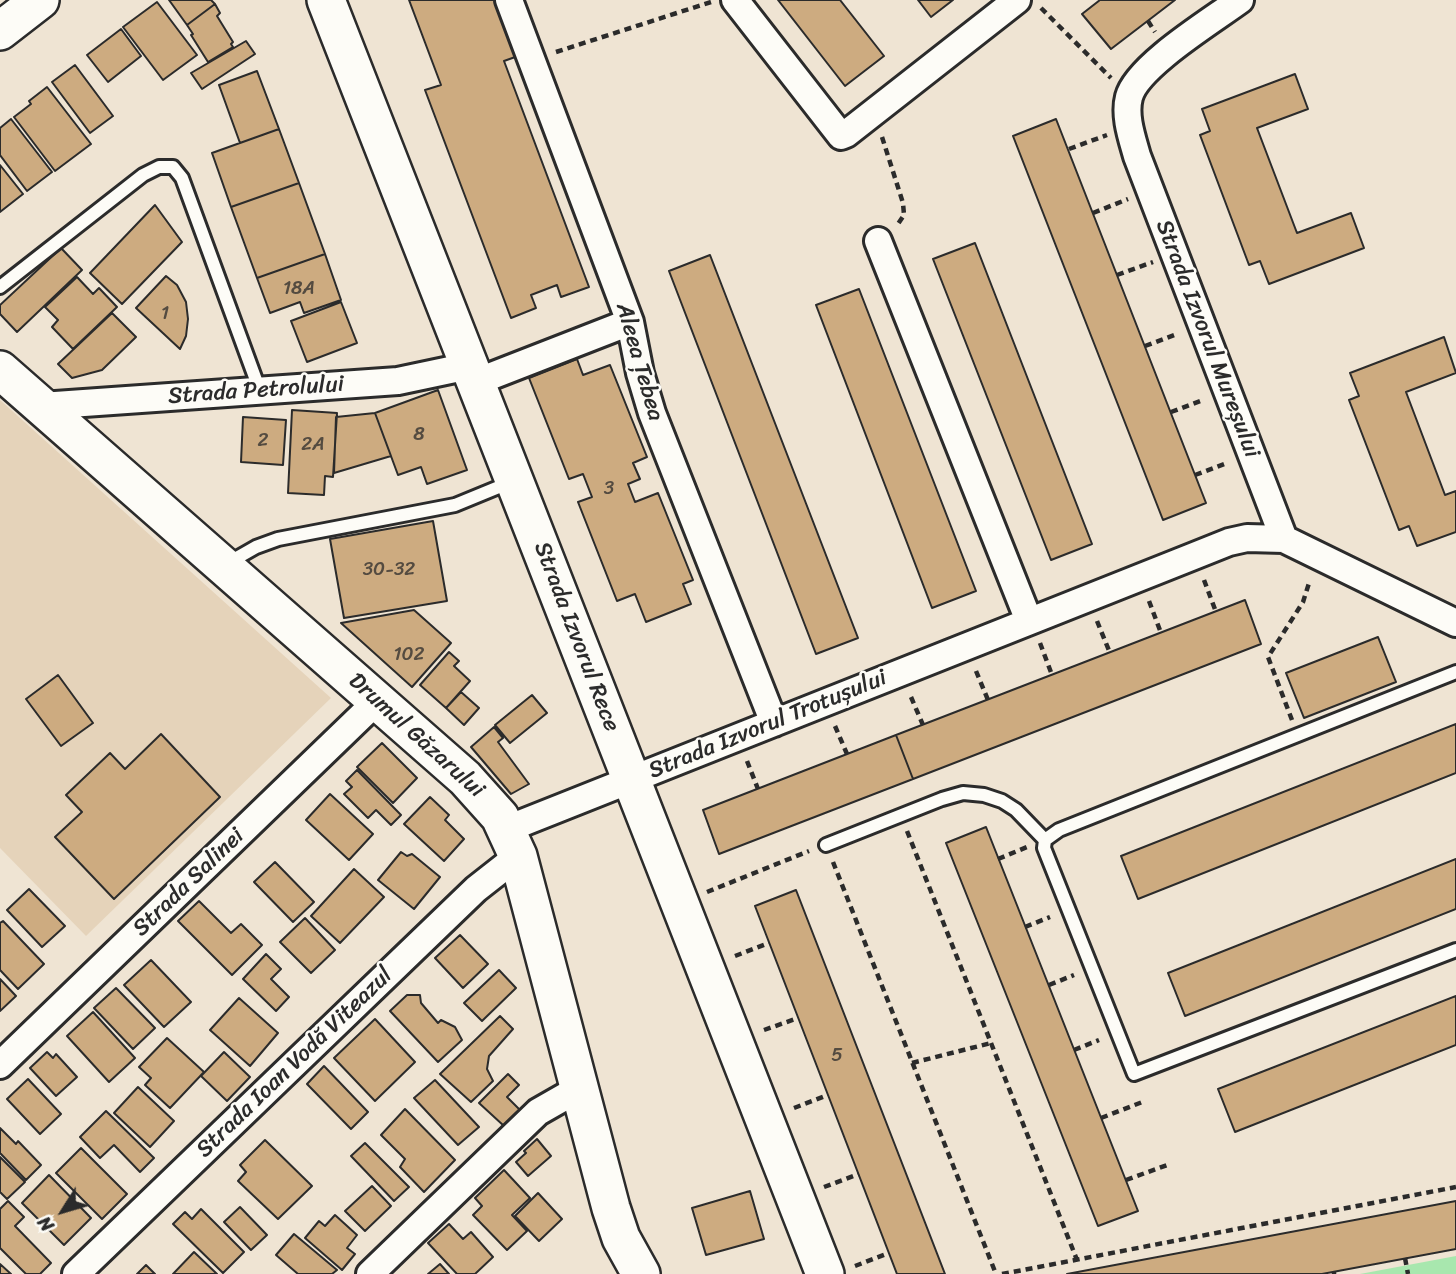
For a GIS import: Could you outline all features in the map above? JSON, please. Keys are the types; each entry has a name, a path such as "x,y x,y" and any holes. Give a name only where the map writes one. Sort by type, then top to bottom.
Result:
{"street":[{"path":"0,31 40,0"},
{"name":"Strada Izvorul Rece","path":"326,0 680,903 840,1270"},
{"name":"Aleea Țebea","path":"509,0 630,322 640,373 652,413 774,723"},
{"path":"735,0 841,136 1017,0"},
{"path":"1129,97 1139,78 1153,65 1240,0"},
{"name":"Strada Izvorul Mureșului","path":"1129,97 1130,126 1137,156 1284,540"},
{"path":"888,233 1029,621"},
{"name":"Strada Petrolului","path":"41,406 473,374 630,322"},
{"name":"Drumul Găzarului","path":"0,370 378,700 492,805 512,843 611,1208 621,1238 640,1274"},
{"name":"Strada Izvorul Trotușului","path":"512,843 632,779 1140,577 1247,538 1284,540"},
{"path":"1284,540 1456,623"},
{"name":"Strada Salinei","path":"0,1065 378,700"},
{"name":"Strada Ioan Vodă Viteazul","path":"76,1274 477,889 512,843"},
{"path":"370,1274 526,1123 553,1102 580,1088"}],"lane":[{"path":"1,283 143,175 159,167 173,167 182,178 260,391"},
{"path":"224,566 256,547 278,539 455,505 515,481"},
{"path":"1045,840 1059,830 1456,672"},
{"path":"826,845 901,814 963,793 984,795 1002,801 1016,810 1045,840 1046,856 1135,1074 1456,950"}],"path":[{"path":"531,60 719,0"},
{"path":"1034,0 1129,97"},
{"path":"874,112 903,203 904,215 888,233"},
{"path":"1069,149 1130,126"},
{"path":"1093,213 1150,191"},
{"path":"1118,275 1174,253"},
{"path":"1145,346 1202,324"},
{"path":"1171,412 1227,391"},
{"path":"1195,475 1252,454"},
{"path":"1298,734 1268,657 1303,603 1317,555"},
{"path":"1194,556 1216,612"},
{"path":"1140,577 1161,633"},
{"path":"901,814 1077,1259"},
{"path":"680,903 826,845 996,1274"},
{"path":"1025,927 1068,910"},
{"path":"734,956 769,943"},
{"path":"1049,985 1091,968"},
{"path":"764,1030 798,1018"},
{"path":"1074,1050 1118,1032"},
{"path":"912,1063 991,1043"},
{"path":"794,1108 828,1095"},
{"path":"1101,1118 1145,1101"},
{"path":"1126,1180 1170,1164"},
{"path":"824,1187 859,1174"},
{"path":"1002,1274 1456,1187"},
{"path":"840,1270 889,1253"},
{"path":"1405,1258 1408,1274"}],"shaded area":[{"path":"0,400 331,698 86,936 0,848"}],"green space":[{"path":"1456,1256 1456,1274 1360,1274"}],"building":[{"path":"169,0 211,0 215,4 187,25"},
{"path":"409,0 498,0 518,56 504,61 589,287 561,297 557,285 531,295 536,308 511,318 425,90 441,85"},
{"path":"778,0 840,0 884,56 845,86"},
{"path":"918,0 953,0 931,17"},
{"path":"1100,0 1175,0 1111,49 1082,14"},
{"path":"157,2 197,55 163,80 123,27"},
{"path":"215,4 220,13 217,16 233,42 233,47 208,62 187,25"},
{"path":"121,29 141,56 108,82 87,55"},
{"path":"246,41 255,54 202,89 191,73"},
{"path":"75,65 113,116 90,133 52,82"},
{"path":"257,71 279,129 240,143 219,85"},
{"path":"1295,74 1308,109 1257,128 1297,233 1351,213 1364,248 1269,284 1260,261 1249,265 1200,135 1210,131 1202,109"},
{"path":"47,87 91,144 55,171 14,117"},
{"path":"11,119 52,172 27,191 0,155 0,128"},
{"path":"1056,119 1206,503 1163,520 1013,136"},
{"path":"279,129 299,183 231,207 212,153"},
{"path":"0,165 23,194 0,212"},
{"path":"299,183 325,254 257,278 231,207"},
{"path":"155,205 182,242 122,304 90,273"},
{"path":"975,243 1092,544 1051,560 933,259"},
{"path":"61,248 82,270 17,332 0,314 0,305"},
{"path":"325,254 341,300 304,313 300,302 270,313 257,278"},
{"path":"710,255 858,638 816,654 669,271"},
{"path":"166,276 177,285 186,302 186,336 180,349 136,308"},
{"path":"77,277 93,294 99,288 117,307 73,349 52,327 58,320 45,307"},
{"path":"859,289 976,591 932,608 816,305"},
{"path":"341,302 357,343 307,362 291,321"},
{"path":"112,313 136,337 102,370 72,378 58,364"},
{"path":"1444,337 1456,373 1406,392 1445,495 1456,491 1456,532 1417,546 1409,526 1399,530 1349,400 1359,396 1350,373"},
{"path":"577,359 583,375 610,365 647,457 633,463 640,479 628,484 635,502 658,493 693,580 683,584 691,604 646,622 635,594 617,601 578,502 592,497 583,474 569,479 529,378"},
{"path":"438,390 467,470 427,484 421,467 398,475 375,413"},
{"path":"292,410 337,413 333,477 325,476 324,495 288,493"},
{"path":"375,413 391,456 334,473 336,417"},
{"path":"243,417 286,420 283,465 241,462"},
{"path":"433,521 447,601 344,618 330,539"},
{"path":"1245,600 1261,644 913,779 896,735"},
{"path":"414,610 451,643 412,687 341,623"},
{"path":"1378,637 1396,682 1304,718 1286,673"},
{"path":"449,652 459,661 454,666 470,681 446,708 420,685"},
{"path":"58,675 93,723 61,746 26,699"},
{"path":"461,692 479,708 464,725 446,708"},
{"path":"532,695 547,713 510,743 495,725"},
{"path":"1456,724 1456,773 1138,899 1121,856"},
{"path":"494,727 503,738 498,742 529,784 511,794 471,747"},
{"path":"161,734 220,797 114,899 55,837 82,812 66,795 110,753 125,769"},
{"path":"896,735 913,779 719,854 703,810"},
{"path":"382,743 417,778 393,803 357,767"},
{"path":"357,770 401,815 391,825 376,810 368,818 344,794 352,787 346,781"},
{"path":"330,794 373,834 349,860 306,820"},
{"path":"430,797 449,815 445,820 464,839 444,861 404,824"},
{"path":"986,827 1138,1211 1098,1226 946,843"},
{"path":"401,852 407,856 412,854 440,877 414,909 378,880"},
{"path":"1456,859 1456,909 1185,1016 1168,973"},
{"path":"275,862 314,902 293,922 254,882"},
{"path":"354,869 384,897 340,943 311,916"},
{"path":"29,889 65,926 42,947 7,910"},
{"path":"796,890 945,1274 897,1274 755,906"},
{"path":"199,901 231,933 241,924 262,945 232,975 178,921"},
{"path":"305,918 335,950 311,973 280,942"},
{"path":"3,921 44,964 18,989 0,970 0,923"},
{"path":"460,935 488,964 463,988 435,958"},
{"path":"266,954 281,969 271,979 289,997 276,1011 243,979"},
{"path":"151,960 191,1002 164,1027 124,985"},
{"path":"499,970 516,988 482,1021 464,1003"},
{"path":"0,979 16,996 0,1011"},
{"path":"116,988 155,1028 133,1049 94,1008"},
{"path":"407,995 420,995 421,1003 438,1023 441,1020 455,1027 462,1040 438,1062 390,1011"},
{"path":"1456,996 1456,1045 1235,1132 1218,1089"},
{"path":"239,998 278,1033 250,1066 210,1030"},
{"path":"93,1012 135,1058 109,1082 67,1036"},
{"path":"500,1016 513,1029 489,1056 487,1069 493,1081 471,1102 440,1074"},
{"path":"375,1019 415,1062 375,1101 334,1058"},
{"path":"167,1038 204,1072 170,1108 145,1085 151,1078 139,1067"},
{"path":"47,1052 53,1058 56,1054 77,1077 56,1096 30,1068"},
{"path":"224,1052 250,1077 227,1101 201,1076"},
{"path":"324,1066 368,1112 351,1129 307,1084"},
{"path":"508,1074 519,1085 507,1097 520,1110 504,1126 479,1103"},
{"path":"28,1079 61,1114 40,1134 7,1099"},
{"path":"435,1080 479,1127 458,1145 414,1098"},
{"path":"138,1087 174,1121 150,1147 114,1113"},
{"path":"405,1109 455,1160 424,1192 400,1167 405,1159 381,1135"},
{"path":"106,1111 154,1158 140,1172 114,1145 100,1158 80,1137"},
{"path":"0,1128 16,1144 18,1141 41,1165 26,1180 0,1153"},
{"path":"537,1139 551,1156 528,1176 516,1162"},
{"path":"265,1140 312,1186 278,1219 238,1181 246,1172 240,1165"},
{"path":"365,1143 409,1187 394,1201 351,1156"},
{"path":"81,1148 127,1194 102,1219 56,1173"},
{"path":"0,1157 25,1182 7,1199 0,1192"},
{"path":"504,1170 530,1198 512,1215 527,1231 507,1250 473,1215 482,1206 475,1198"},
{"path":"49,1175 91,1218 64,1245 22,1203"},
{"path":"372,1186 391,1206 365,1231 345,1211"},
{"path":"750,1191 764,1239 706,1255 692,1208"},
{"path":"538,1193 562,1219 539,1241 515,1216"},
{"path":"8,1201 24,1217 15,1226 51,1263 40,1274 26,1274 0,1248 0,1209"},
{"path":"1456,1201 1456,1249 1322,1274 1067,1274"},
{"path":"240,1207 267,1235 251,1250 224,1222"},
{"path":"201,1209 244,1252 223,1273 173,1224 185,1212 192,1219"},
{"path":"335,1215 357,1235 347,1248 355,1254 342,1270 305,1238 319,1221 325,1226"},
{"path":"449,1224 463,1239 471,1232 493,1257 475,1274 457,1274 428,1243"},
{"path":"294,1234 337,1270 332,1274 298,1274 276,1255"},
{"path":"194,1252 217,1274 173,1274"},
{"path":"0,1264 11,1274 0,1274"},
{"path":"440,1264 449,1274 428,1274"},
{"path":"146,1265 155,1274 137,1274"}]}
